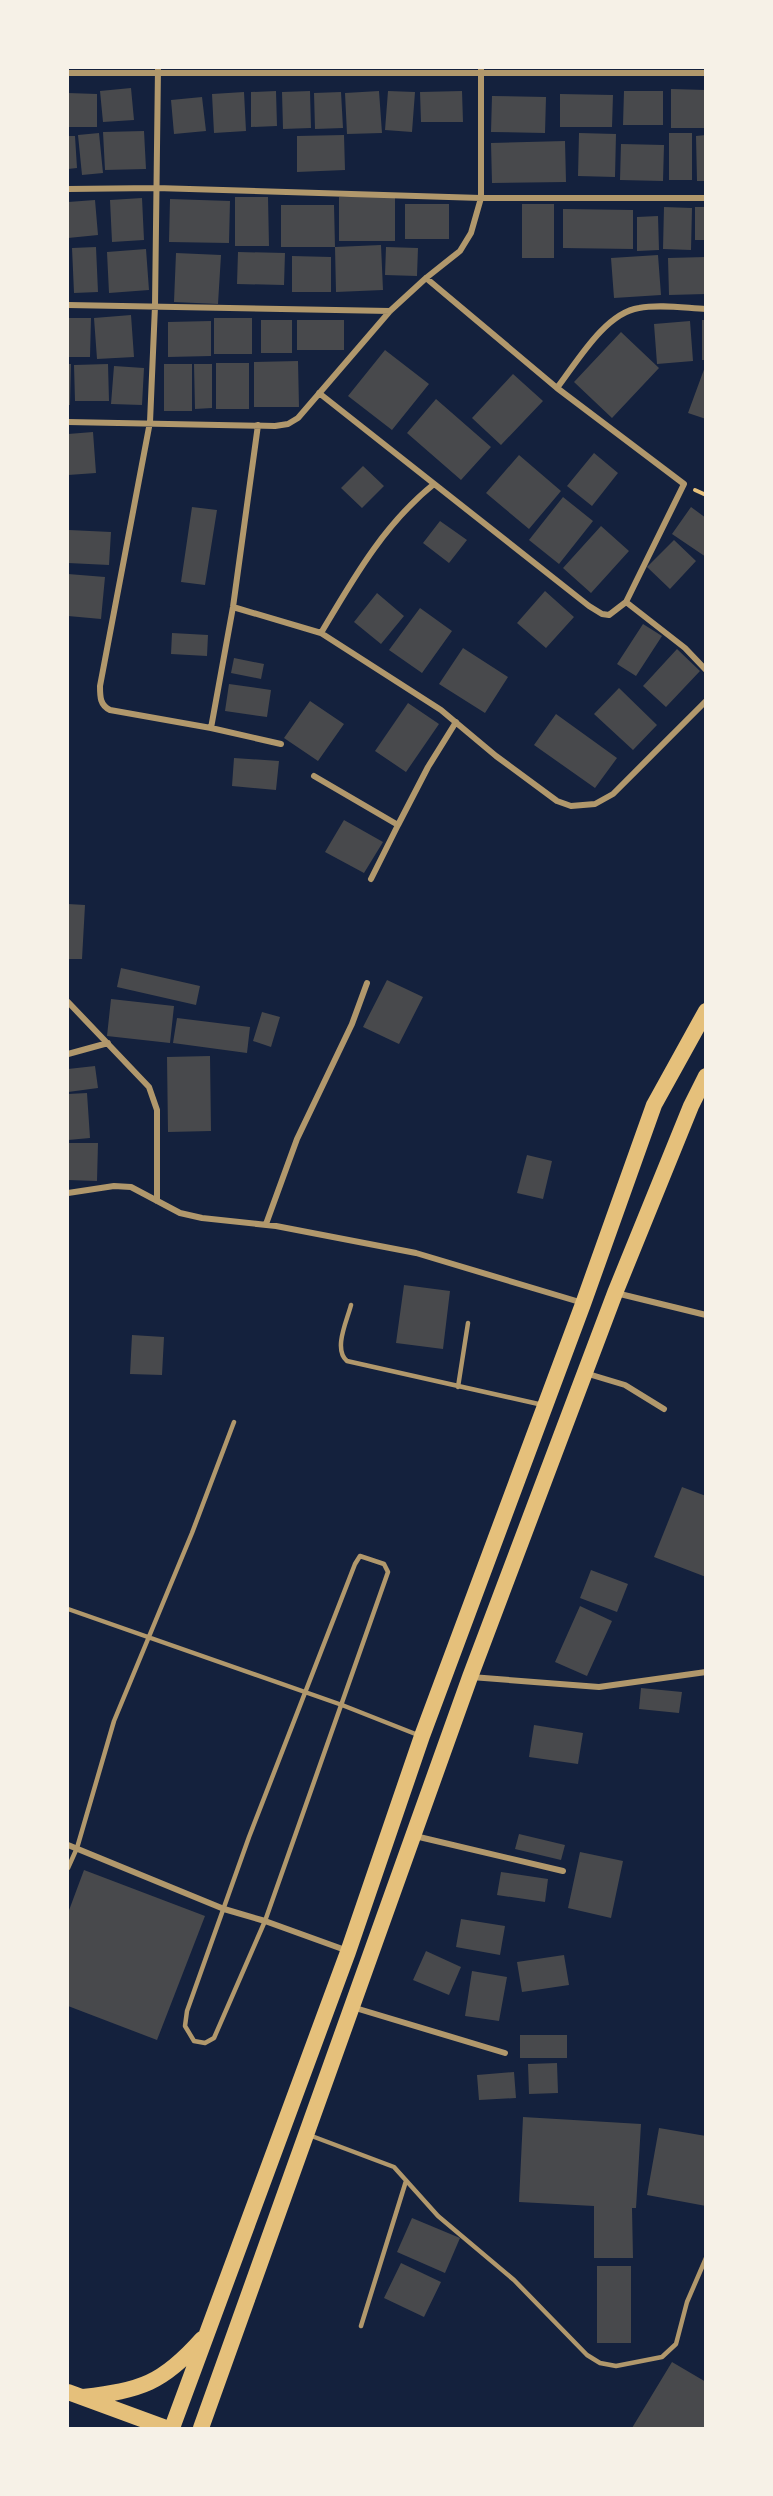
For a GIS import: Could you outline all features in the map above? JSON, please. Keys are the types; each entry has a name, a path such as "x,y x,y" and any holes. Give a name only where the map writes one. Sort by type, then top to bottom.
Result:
{"highway":[{"path":"172,2428 348,1952 422,1736 654,1106 705,1011"},
{"path":"201,2428 470,1677 615,1293 705,1076"},
{"path":"75,2394 126,2392 152,2382 183,2360 208,2331"},
{"path":"75,2394 166,2428"}],"street":[{"path":"158,70 155,306 150,422 100,686 100,698 104,707 110,710 211,728 280,744"},
{"path":"68,73 158,70 481,70 705,73"},
{"path":"68,422 258,425 288,424 298,418 390,311 460,251 471,233 482,198 481,70"},
{"path":"68,189 156,188 482,198 705,198"},
{"path":"319,393 602,614 609,615 626,602 684,484 556,388 426,278"},
{"path":"68,305 390,311"},
{"path":"556,388 610,321 622,314 639,308 705,309"},
{"path":"211,728 233,607 258,425"},
{"path":"321,633 364,560 415,499 434,484"},
{"path":"626,602 685,648 705,670"},
{"path":"233,607 321,633 441,710 496,756 557,801 571,806 596,804 613,794 705,700"},
{"path":"371,879 428,767 456,722"},
{"path":"314,776 398,825"},
{"path":"266,1224 297,1139 352,1024 367,983"},
{"path":"68,1002 149,1087 157,1110 157,1201"},
{"path":"68,1054 108,1043"},
{"path":"68,1193 114,1186 131,1187 180,1213 202,1218 266,1224 416,1253 583,1304"},
{"path":"615,1293 705,1315"},
{"path":"585,1373 625,1385 664,1409"},
{"path":"470,1677 598,1687 705,1672"},
{"path":"412,1835 563,1871"},
{"path":"68,1845 224,1909 265,1921 348,1952"},
{"path":"351,2007 505,2053"}],"lane":[{"path":"351,1305 340,1347 342,1357 347,1361 545,1405"},
{"path":"458,1387 468,1323"},
{"path":"68,1868 77,1848 114,1721 192,1533 234,1422"},
{"path":"360,1556 369,1557 384,1564 388,1572 342,1705 265,1921 214,2038 206,2043 194,2041 185,2026 187,2011 249,1837 355,1564 360,1556"},
{"path":"68,1609 342,1705 422,1736"},
{"path":"306,2134 394,2167 438,2216 514,2280 586,2355 600,2364 616,2366 662,2357 676,2344 687,2302 705,2258"},
{"path":"361,2326 406,2181"}],"building":[{"path":"131,88 134,120 103,122 100,91"},
{"path":"671,89 706,90 706,128 671,128"},
{"path":"276,91 277,126 251,127 251,92"},
{"path":"310,91 311,128 283,129 282,92"},
{"path":"379,91 382,133 347,134 345,93"},
{"path":"388,91 415,92 412,132 385,130"},
{"path":"462,91 463,122 421,122 420,92"},
{"path":"624,91 663,91 663,125 623,125"},
{"path":"244,92 246,131 214,133 212,94"},
{"path":"341,92 343,128 315,129 314,93"},
{"path":"68,93 97,94 97,127 68,127"},
{"path":"560,94 613,95 612,127 560,127"},
{"path":"492,96 546,97 545,133 491,132"},
{"path":"202,97 206,131 174,134 171,100"},
{"path":"144,131 146,169 105,170 103,132"},
{"path":"99,133 103,173 82,175 78,135"},
{"path":"579,133 616,134 615,177 578,176"},
{"path":"669,133 692,133 692,180 669,180"},
{"path":"344,135 345,170 297,172 297,136"},
{"path":"706,135 706,181 697,181 696,136"},
{"path":"68,136 75,136 77,168 68,169"},
{"path":"565,141 566,182 492,183 491,143"},
{"path":"621,144 664,145 663,181 620,180"},
{"path":"235,197 268,197 269,246 235,246"},
{"path":"339,197 395,197 395,241 339,241"},
{"path":"142,198 144,240 112,242 110,200"},
{"path":"170,199 230,201 229,243 169,242"},
{"path":"95,200 98,235 68,238 68,202"},
{"path":"405,204 449,204 449,239 405,239"},
{"path":"522,204 554,204 554,258 522,258"},
{"path":"281,205 334,205 335,247 281,247"},
{"path":"664,207 692,208 691,250 663,249"},
{"path":"695,207 706,207 706,240 695,240"},
{"path":"563,209 633,210 633,249 563,248"},
{"path":"658,216 659,250 637,251 637,217"},
{"path":"381,245 383,290 336,292 335,247"},
{"path":"96,247 98,292 74,293 72,248"},
{"path":"386,247 418,248 417,276 385,275"},
{"path":"146,249 149,290 109,293 107,252"},
{"path":"238,252 285,253 284,285 237,284"},
{"path":"176,253 221,255 218,304 174,302"},
{"path":"658,255 661,295 614,298 611,258"},
{"path":"292,256 331,257 331,292 292,292"},
{"path":"706,257 706,294 669,295 668,258"},
{"path":"131,315 134,357 97,359 94,318"},
{"path":"69,318 91,318 90,357 69,357"},
{"path":"214,318 252,318 252,354 214,354"},
{"path":"261,320 292,320 292,353 261,353"},
{"path":"297,320 344,320 344,350 297,350"},
{"path":"702,320 706,320 706,360 702,360"},
{"path":"211,321 211,356 168,357 168,322"},
{"path":"690,321 693,361 657,364 654,324"},
{"path":"621,332 659,368 612,418 574,382"},
{"path":"385,350 429,384 392,430 348,396"},
{"path":"298,361 299,407 254,407 254,362"},
{"path":"216,363 249,363 249,409 216,409"},
{"path":"68,364 71,364 70,405 68,405"},
{"path":"108,364 109,401 75,401 74,365"},
{"path":"164,364 192,364 192,411 164,411"},
{"path":"194,364 212,364 212,408 195,409"},
{"path":"706,364 706,419 688,413"},
{"path":"114,366 144,368 142,405 111,404"},
{"path":"513,374 543,401 501,445 472,418"},
{"path":"436,399 491,447 461,480 407,433"},
{"path":"93,432 96,473 68,475 68,434"},
{"path":"594,453 618,473 592,506 567,486"},
{"path":"519,455 561,491 529,529 486,493"},
{"path":"363,466 384,486 362,508 341,488"},
{"path":"563,497 593,521 559,564 529,540"},
{"path":"192,507 217,510 205,585 181,582"},
{"path":"691,507 706,518 706,557 672,534"},
{"path":"440,521 467,540 449,563 423,543"},
{"path":"601,526 629,551 591,593 563,568"},
{"path":"69,530 111,532 109,565 68,563"},
{"path":"674,540 696,561 670,589 647,567"},
{"path":"68,574 105,577 101,619 68,616"},
{"path":"545,591 574,617 546,648 517,623"},
{"path":"377,593 404,616 381,644 354,622"},
{"path":"420,608 452,631 422,673 389,650"},
{"path":"643,624 662,636 636,676 617,664"},
{"path":"172,633 208,635 207,656 171,654"},
{"path":"463,648 508,677 485,713 439,684"},
{"path":"677,649 700,671 666,707 643,686"},
{"path":"234,658 264,664 261,679 231,673"},
{"path":"229,684 271,690 267,717 225,711"},
{"path":"619,688 657,725 633,750 594,714"},
{"path":"310,701 344,724 318,761 284,738"},
{"path":"408,703 439,724 406,772 375,751"},
{"path":"556,714 617,758 595,788 534,745"},
{"path":"234,758 279,761 276,790 232,786"},
{"path":"344,820 383,842 364,873 325,852"},
{"path":"68,904 85,905 82,959 68,959"},
{"path":"121,968 200,986 196,1005 117,987"},
{"path":"387,980 423,997 399,1044 363,1027"},
{"path":"111,999 174,1006 170,1043 107,1036"},
{"path":"262,1012 280,1017 271,1047 253,1041"},
{"path":"177,1018 250,1027 247,1053 173,1043"},
{"path":"210,1056 211,1131 168,1132 167,1057"},
{"path":"95,1066 98,1088 68,1092 68,1069"},
{"path":"87,1093 90,1138 68,1140 68,1094"},
{"path":"68,1143 98,1143 97,1181 68,1180"},
{"path":"527,1155 552,1161 543,1199 517,1193"},
{"path":"404,1285 450,1291 443,1349 396,1343"},
{"path":"132,1335 164,1337 162,1375 130,1374"},
{"path":"682,1487 706,1496 706,1577 654,1557"},
{"path":"591,1570 628,1584 617,1612 580,1598"},
{"path":"580,1606 612,1621 587,1676 555,1662"},
{"path":"641,1688 682,1692 679,1713 639,1709"},
{"path":"534,1725 583,1733 578,1764 529,1757"},
{"path":"519,1834 565,1845 561,1860 515,1849"},
{"path":"580,1852 623,1861 611,1918 568,1908"},
{"path":"84,1870 205,1916 157,2040 68,2006 68,1913"},
{"path":"501,1872 548,1879 545,1902 497,1895"},
{"path":"461,1919 505,1926 500,1955 456,1947"},
{"path":"426,1951 461,1967 449,1995 413,1980"},
{"path":"564,1955 569,1985 522,1992 517,1962"},
{"path":"472,1971 507,1977 499,2021 465,2016"},
{"path":"520,2035 567,2035 567,2058 520,2058"},
{"path":"557,2063 558,2093 529,2094 528,2064"},
{"path":"514,2072 516,2098 479,2100 477,2075"},
{"path":"523,2117 641,2124 636,2208 632,2208 633,2258 594,2258 594,2206 519,2202"},
{"path":"659,2128 706,2136 706,2206 647,2195"},
{"path":"412,2218 460,2238 445,2273 397,2252"},
{"path":"401,2263 441,2282 424,2317 384,2298"},
{"path":"597,2266 631,2266 631,2343 597,2343"},
{"path":"672,2362 706,2382 706,2428 632,2428"}]}
